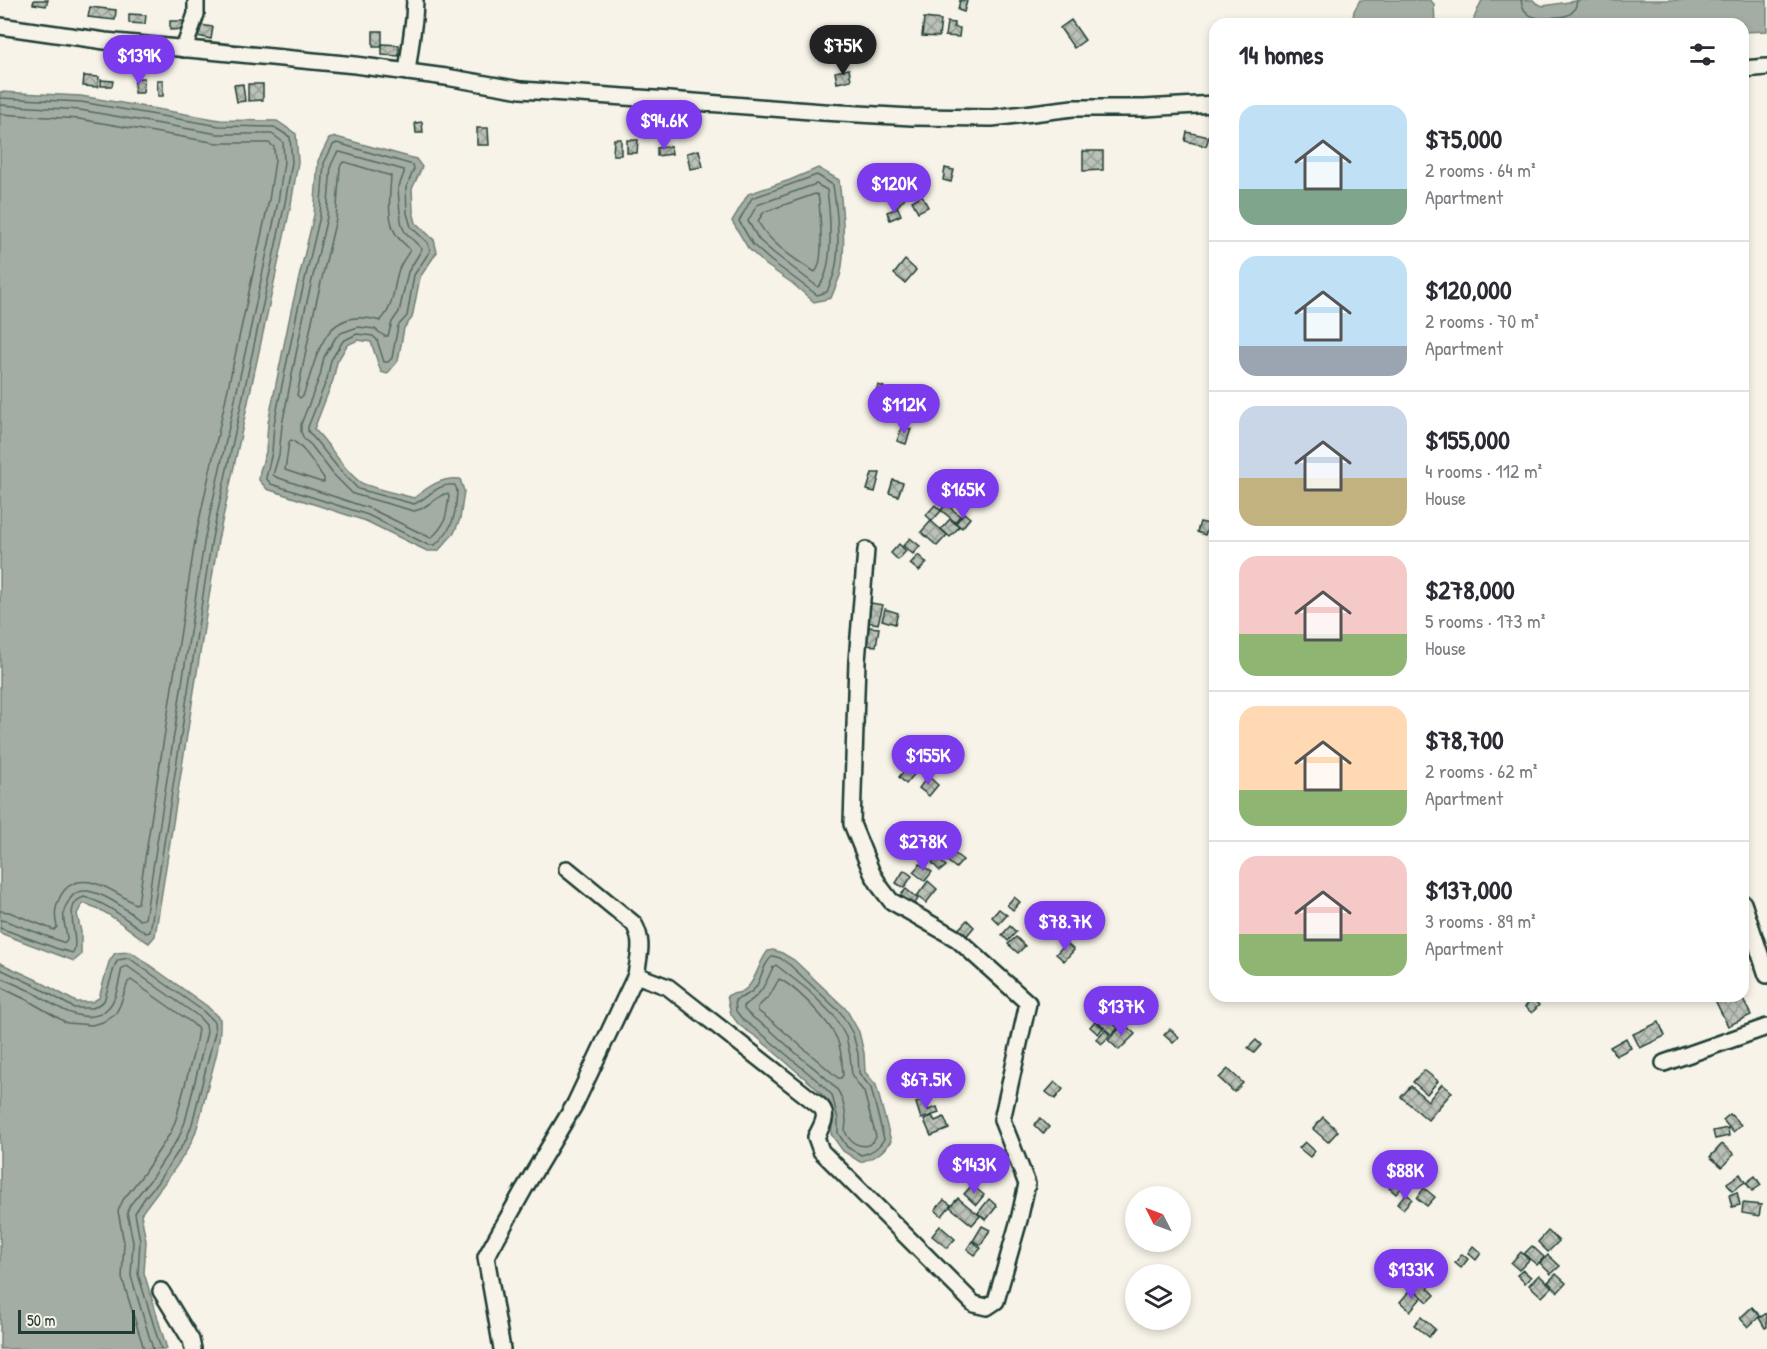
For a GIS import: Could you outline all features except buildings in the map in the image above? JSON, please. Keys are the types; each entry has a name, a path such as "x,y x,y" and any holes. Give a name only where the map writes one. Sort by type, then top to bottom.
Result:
{"street":[{"path":"183,49 196,14 196,0"},
{"path":"407,72 415,0"},
{"path":"0,26 105,41 272,56 407,72 521,90 823,112 912,117 992,118 1073,108 1144,108 1209,104"},
{"path":"1749,68 1767,67"},
{"path":"636,975 668,987 821,1107 825,1111 825,1116 816,1137 821,1151 974,1304 987,1307 996,1301 1027,1184 1002,1120 1028,1003 957,939 891,901 872,873 852,824 857,661 866,550"},
{"path":"502,1349 486,1257 575,1104 636,975 641,944 634,924 567,869"},
{"path":"1749,921 1767,975"},
{"path":"1664,1064 1767,1028"},
{"path":"161,1291 191,1340 193,1349"}],"water":[{"path":"1360,0 1430,0 1434,4 1435,18 1353,18"},
{"path":"1482,0 1533,0 1543,6 1582,0 1767,0 1767,31 1749,32 1749,18 1474,18"},
{"path":"0,92 81,96 220,120 277,121 296,134 298,162 291,204 218,540 155,936 149,943 109,915 83,903 77,914 81,932 81,955 74,961 0,933"},
{"path":"336,137 416,159 422,167 412,189 413,211 416,223 434,240 437,252 420,277 412,318 404,328 398,361 387,374 381,372 371,342 358,340 347,345 337,362 333,380 314,429 347,470 360,482 370,486 414,498 441,481 460,479 464,491 460,519 454,533 438,551 427,551 366,521 267,489 259,480 291,311 314,215 318,161 329,139"},
{"path":"818,168 839,180 843,254 840,276 831,298 814,302 748,248 732,221 748,194"},
{"path":"773,950 794,960 846,1009 859,1032 864,1053 865,1072 876,1085 891,1141 874,1157 860,1162 843,1151 831,1134 833,1121 827,1100 758,1038 739,1025 731,1014 727,996 746,989 768,951"},
{"path":"131,952 207,1006 220,1019 216,1056 194,1135 181,1160 141,1214 146,1241 144,1273 167,1349 0,1349 0,963 76,1002 92,1002 99,998 109,962 115,953"}]}
